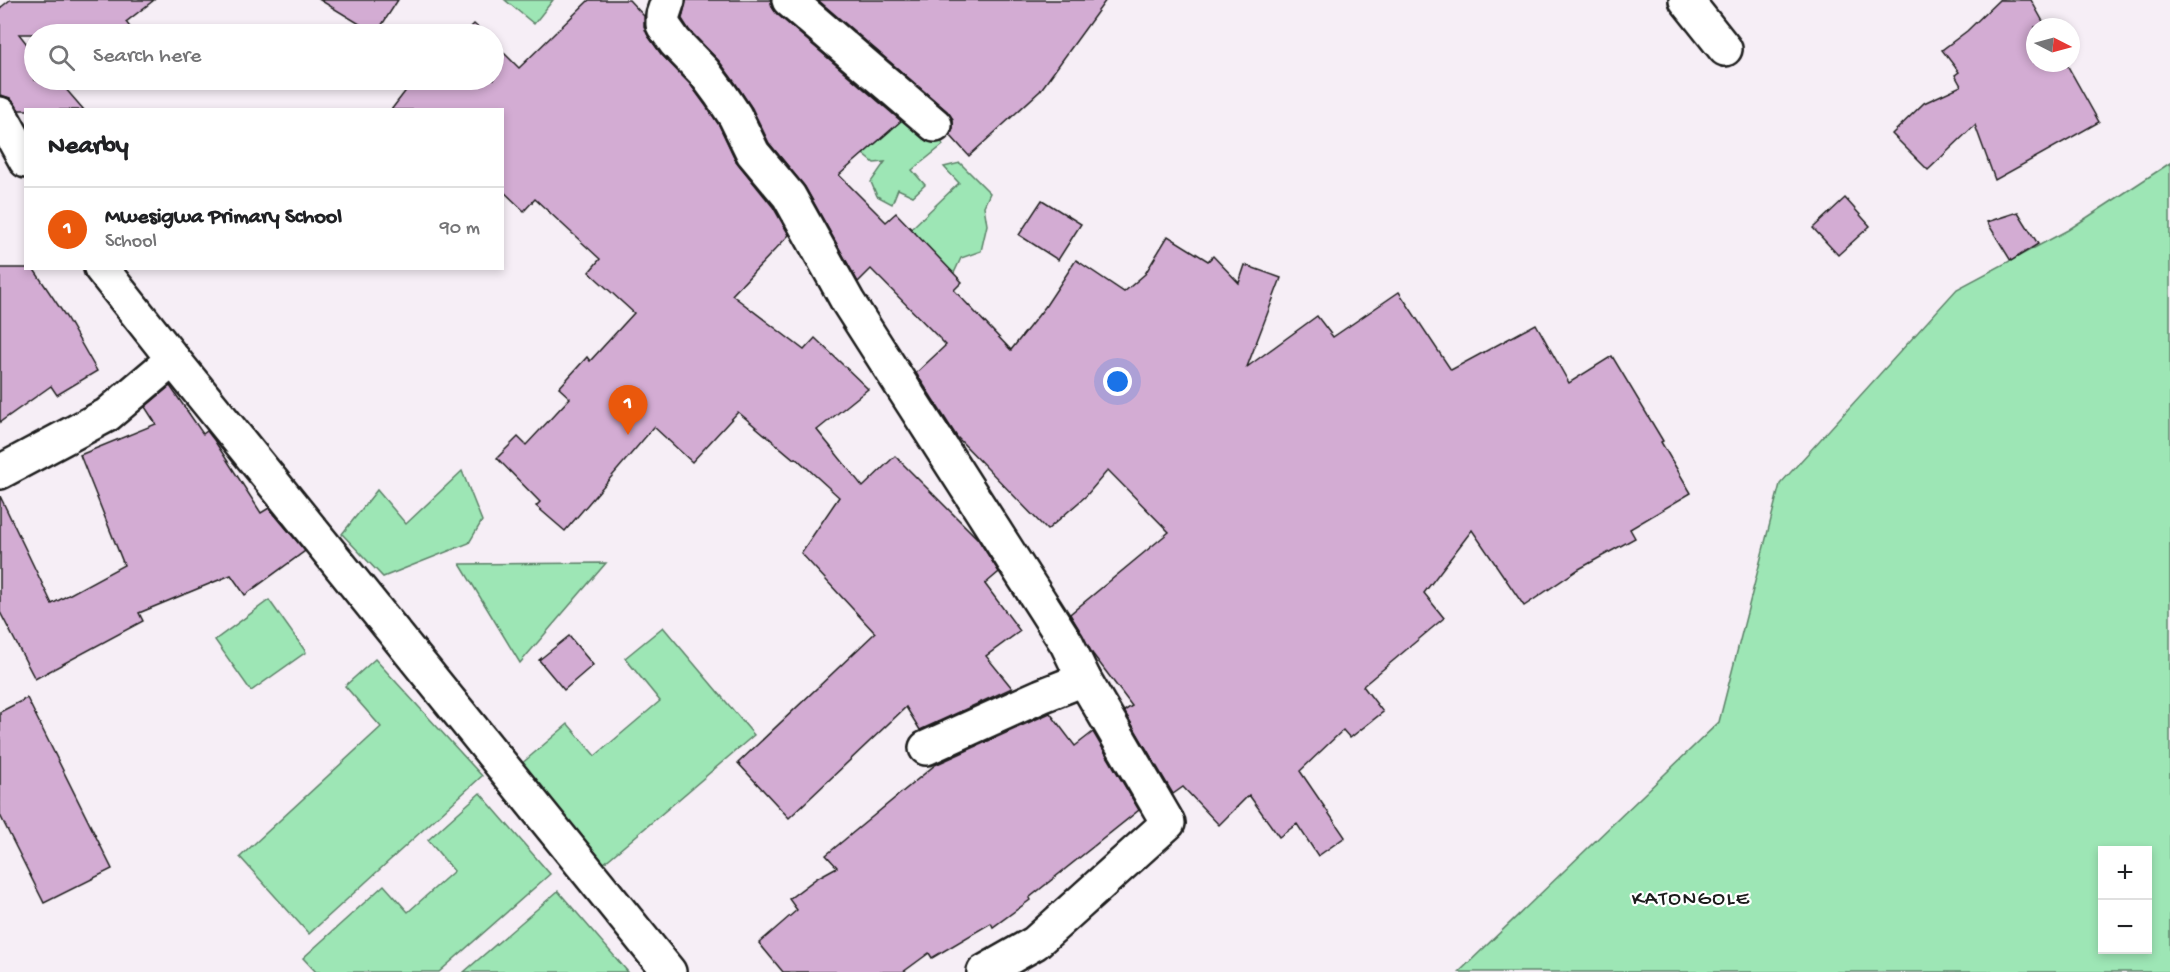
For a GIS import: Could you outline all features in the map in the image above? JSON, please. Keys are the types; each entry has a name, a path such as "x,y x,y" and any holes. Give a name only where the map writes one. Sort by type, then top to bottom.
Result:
{"street":[{"path":"668,0 663,15 663,25 721,95 735,116 753,153 789,196 848,302 1067,644 1084,679 1168,823 1035,943 984,972"},
{"path":"789,0 935,125"},
{"path":"1686,0 1725,49"},
{"path":"0,114 24,157"},
{"path":"103,270 669,972"},
{"path":"0,472 107,415 173,359"},
{"path":"926,748 1084,679"}],"green space":[{"path":"505,0 553,0 534,24"},
{"path":"921,113 935,125 943,145 912,170 925,185 913,196 898,189 892,204 877,196 871,182 885,162 874,163 863,154 890,131 900,118 910,127"},
{"path":"960,163 990,193 984,206 987,225 981,251 961,258 954,273 934,257 893,246 959,183 944,167"},
{"path":"2170,163 2170,972 1459,972 1719,722 1780,484 1957,289 2068,230"},
{"path":"462,471 482,521 469,543 383,577 342,534 377,490 406,524"},
{"path":"606,563 520,663 460,564"},
{"path":"269,600 306,652 251,691 215,640"},
{"path":"663,627 754,735 603,864 520,765 568,724 595,756 660,701 625,658"},
{"path":"375,659 482,776 309,934 240,857 381,727 345,686"},
{"path":"480,793 550,874 439,972 316,972 303,958 384,885 408,912 454,871 428,840"},
{"path":"558,891 628,972 464,972"}],"building":[{"path":"10,0 154,0 126,22 128,24 24,24 24,34 19,34 24,40 24,90 67,90 82,108 24,108 24,110 19,110 10,98 0,95 0,8"},
{"path":"320,0 398,0 382,24 360,24"},
{"path":"589,0 629,0 644,16 644,26 648,36 706,106 719,125 736,161 773,207 789,235 732,295 804,350 815,338 868,389 817,430 863,487 895,456 978,539 999,572 985,584 1020,631 986,656 1012,688 920,730 906,707 789,818 738,763 875,633 801,553 839,497 796,458 794,459 738,412 692,462 654,427 565,531 536,506 540,502 497,458 518,437 526,445 570,398 559,388 587,357 590,361 634,313 589,272 600,259 535,199 524,211 504,192 504,108 393,108 406,90 504,90 504,53 519,68"},
{"path":"686,0 771,0 772,7 777,14 901,121 839,175 886,222 896,213 962,282 954,290 1011,350 1045,307 1076,260 1124,292 1145,274 1168,236 1208,261 1213,256 1239,283 1245,265 1281,278 1247,367 1317,316 1333,337 1399,292 1451,370 1536,324 1569,383 1612,356 1691,493 1630,529 1635,538 1579,569 1524,606 1472,530 1424,593 1444,618 1363,686 1383,712 1350,738 1343,730 1300,771 1345,837 1318,856 1297,824 1279,837 1249,795 1219,825 1183,787 1173,794 1124,711 1132,706 1092,653 1070,614 1169,532 1108,470 1086,496 1047,530 957,437 916,373 946,345 871,269 858,282 805,187 769,143 752,108 736,84 682,19"},
{"path":"818,0 1106,0 1040,91 969,156 950,135 953,119 947,111"},
{"path":"1999,0 2031,0 2041,18 2026,18 2026,72 2071,72 2099,122 1995,180 1975,125 1928,170 1892,134 1924,103 1961,86 1955,75 1959,72 1942,50 1967,31"},
{"path":"1845,198 1870,226 1838,255 1813,228"},
{"path":"1042,200 1081,224 1058,260 1019,235"},
{"path":"2018,212 2038,244 2011,261 1987,222"},
{"path":"0,268 24,268 24,270 34,270 66,317 97,371 57,395 51,386 0,422"},
{"path":"170,386 203,434 207,431 214,440 261,513 269,508 305,551 245,595 231,575 139,613 143,621 35,679 0,612 0,496 52,604 124,565 80,455 156,424 145,407"},
{"path":"569,636 593,665 564,690 539,660"},
{"path":"27,698 112,869 44,903 0,815 0,712"},
{"path":"1050,713 1075,746 1093,732 1139,810 1029,898 1030,900 993,927 991,923 932,958 929,953 903,972 783,972 759,943 797,910 789,899 817,878 837,867 826,855 935,765"}],"place":[{"name":"Mwesigwa Primary School","path":"628,435"}],"district":[{"name":"KATONGOLE","path":"1691,897"}]}
